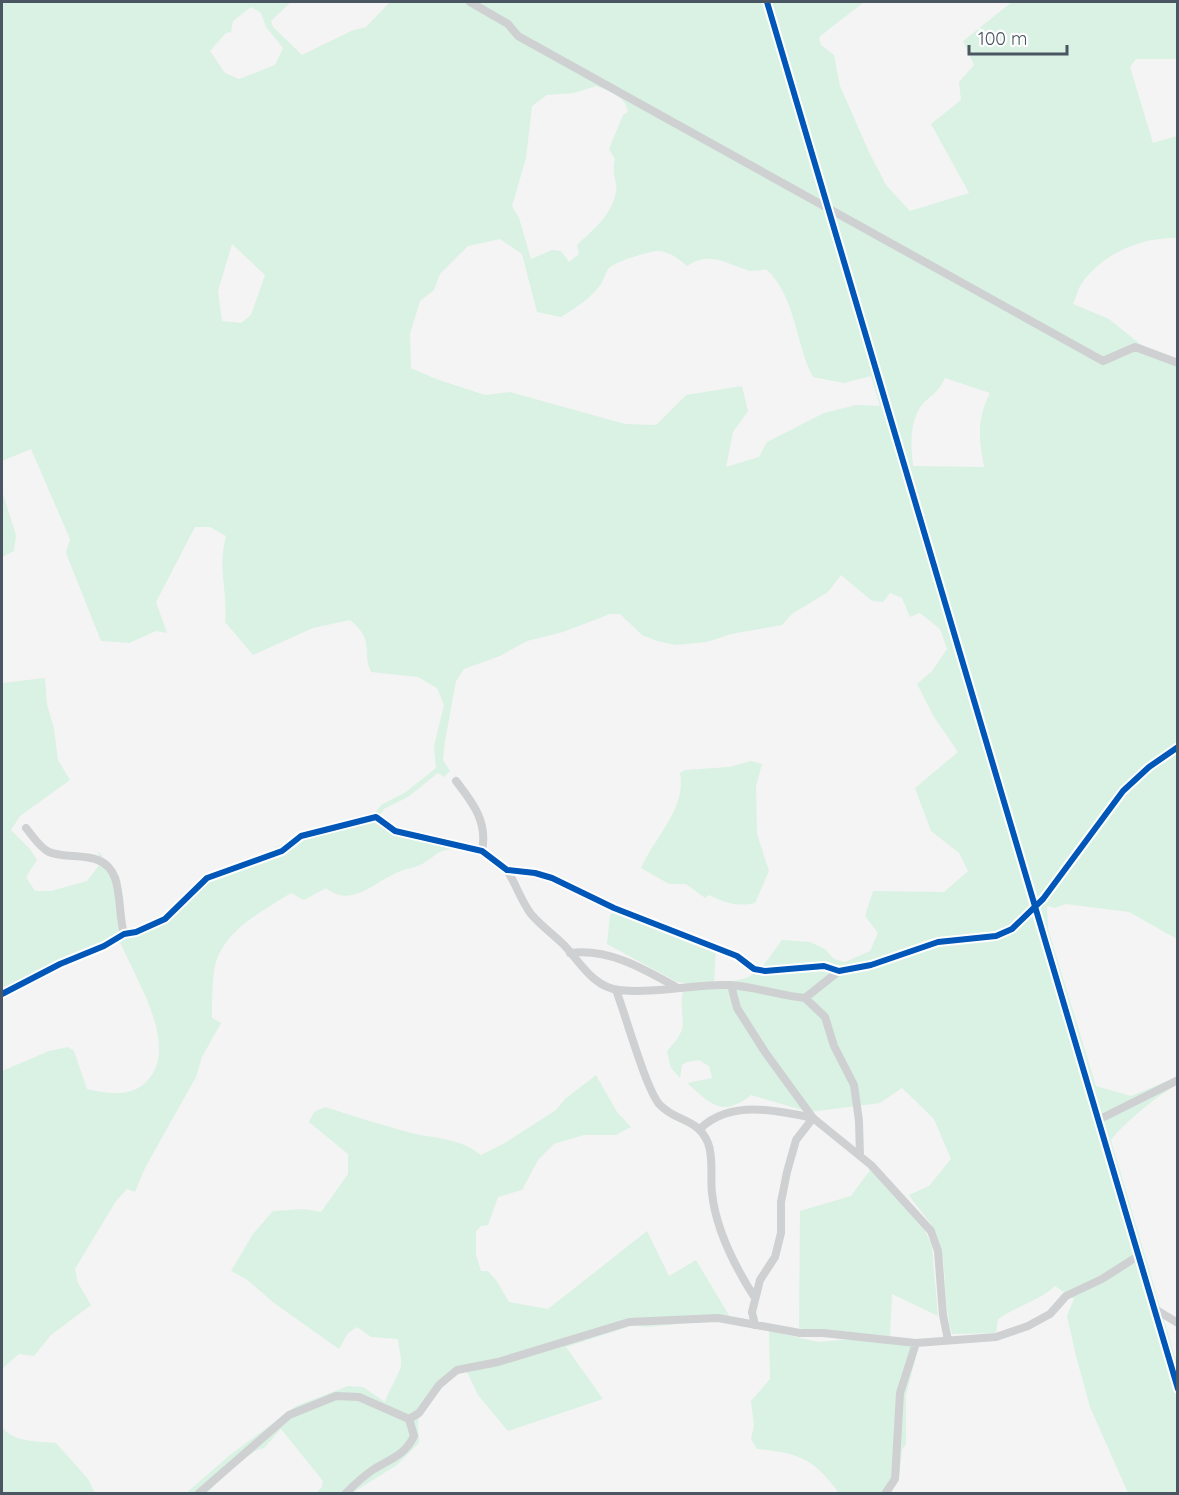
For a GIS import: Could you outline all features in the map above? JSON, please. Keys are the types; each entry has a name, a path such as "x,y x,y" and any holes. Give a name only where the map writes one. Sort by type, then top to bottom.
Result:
{"street":[{"path":"470,2 508,24 518,36 1103,361 1135,347 1178,363"},
{"path":"767,2 1178,1389"},
{"path":"805,998 839,971 872,965 938,942 996,936 1012,929 1036,908 1123,791 1149,767 1178,747"},
{"path":"456,781 477,808 483,829 482,851"},
{"path":"2,994 60,964 104,946 124,934 136,932 165,919 207,878 282,851 301,836 376,817 394,831 482,851 507,870 530,912 595,980 616,990 641,991 731,985 805,998 825,1017 834,1046 854,1085 860,1156"},
{"path":"26,828 47,851 64,855 86,855 105,865 114,875 118,888 124,934"},
{"path":"507,870 535,873 552,878 614,908 737,956 754,969 782,972 824,966 839,971"},
{"path":"570,953 583,951 615,957 676,987"},
{"path":"731,985 737,1008 765,1052 813,1118 860,1156 898,1192 931,1231 938,1251 943,1315 948,1340"},
{"path":"616,990 645,1072 659,1104 701,1128 709,1146 712,1195 723,1235 739,1272 755,1298"},
{"path":"1098,1120 1178,1080"},
{"path":"701,1128 713,1116 754,1109 813,1118"},
{"path":"755,1325 752,1312 755,1298 760,1280 775,1257 781,1233 781,1202 796,1140 813,1118"},
{"path":"409,1419 419,1413 439,1385 456,1370 498,1362 630,1322 718,1318 800,1333 823,1333 916,1343 996,1337 1028,1326 1050,1314 1066,1296 1102,1279 1138,1256"},
{"path":"1153,1308 1178,1323"},
{"path":"885,1494 895,1479 900,1393 916,1343"},
{"path":"198,1494 289,1415 336,1396 348,1395 359,1397 409,1419 414,1436 400,1455 360,1479 345,1494"}],"green space":[{"path":"2,2 291,2 271,21 273,27 302,55 351,31 366,27 390,2 864,2 819,37 821,45 834,55 840,86 886,185 910,211 969,193 931,124 961,100 959,82 974,65 963,41 1012,2 1177,2 1177,59 1136,59 1130,67 1153,143 1177,136 1177,238 1150,240 1112,255 1091,272 1082,283 1073,304 1109,319 1140,344 1177,359 1177,939 1129,912 1066,904 1055,908 1047,906 1048,929 1096,1086 1131,1096 1177,1077 1177,1085 1142,1110 1111,1140 1177,1364 1177,1493 1128,1493 1090,1407 1067,1316 1074,1299 1055,1286 1042,1296 998,1319 996,1333 952,1334 940,1245 934,1229 909,1195 929,1186 951,1159 934,1119 902,1088 880,1103 809,1112 751,1095 732,1106 717,1106 687,1083 712,1078 709,1066 699,1060 687,1062 682,1065 680,1078 671,1068 667,1051 682,1030 682,995 686,983 677,982 607,944 610,915 614,912 716,950 714,982 739,980 755,973 782,940 810,942 825,949 834,959 845,962 870,951 878,933 865,916 873,891 944,892 968,871 959,853 931,831 915,788 958,752 934,717 917,684 932,671 947,649 940,629 920,613 910,617 902,598 890,593 883,602 872,601 841,575 828,592 792,614 782,625 731,634 707,642 675,645 642,635 620,614 610,614 563,632 527,641 500,656 464,669 456,681 445,741 443,760 450,771 444,777 438,773 408,797 384,809 379,817 388,825 455,844 453,849 439,853 420,865 389,876 353,895 335,894 326,888 304,900 291,893 255,916 233,934 224,945 214,971 212,1018 221,1023 202,1057 196,1077 145,1168 135,1192 127,1189 116,1201 75,1269 78,1283 91,1305 51,1335 34,1356 19,1354 2,1369 2,1071 49,1051 68,1047 74,1051 87,1089 124,1093 139,1088 145,1083 155,1069 159,1052 158,1033 145,994 120,942 54,970 2,997 2,683 45,678 47,704 54,729 58,760 70,780 20,816 11,830 30,849 37,860 26,877 35,891 51,891 87,881 100,864 98,851 120,878 125,927 133,932 165,917 205,876 238,865 285,843 296,835 376,812 381,805 406,792 436,768 434,746 444,705 437,688 418,677 371,672 363,634 350,620 313,628 253,655 225,622 222,559 226,536 210,527 195,527 156,602 167,633 156,631 129,643 101,641 66,553 70,539 31,449 2,461","holes":["251,7 261,13 266,27 283,48 275,65 239,79 225,73 210,51 226,33 231,32 233,21","596,86 616,95 627,106 628,112 623,115 609,149 615,159 616,192 614,200 606,215 577,245 579,254 569,262 561,251 552,250 531,259 519,218 512,206 526,158 532,106 547,95 574,93","500,239 522,254 537,312 561,317 592,294 601,284 610,267 626,259 648,253 666,252 687,266 703,259 710,259 749,271 766,269 783,292 813,377 844,383 871,376 880,406 856,405 824,413 767,442 759,457 726,467 733,432 748,411 742,386 686,395 656,425 625,424 510,392 485,395 411,368 410,334 420,301 434,290 440,274 468,246","232,244 265,275 251,315 241,323 222,321 218,291","945,378 990,393 982,412 980,430 984,467 913,466 911,443 914,420 921,406 939,388"]},
{"path":"2,491 16,535 14,551 2,557"},
{"path":"751,761 762,764 756,786 757,834 769,871 755,903 732,904 709,895 705,898 686,884 669,884 641,868 674,811 681,786 680,773 685,770 729,767"},
{"path":"596,1075 617,1112 631,1127 616,1135 584,1135 554,1144 538,1160 522,1190 498,1197 488,1225 481,1226 476,1231 476,1255 481,1271 488,1271 509,1302 548,1309 647,1231 669,1276 696,1260 733,1322 700,1322 646,1327 634,1325 566,1347 603,1399 508,1431 478,1395 466,1370 461,1372 439,1391 421,1413 418,1424 419,1443 397,1465 352,1493 316,1493 322,1487 323,1481 281,1429 264,1448 255,1451 237,1464 207,1493 185,1494 230,1455 296,1406 348,1386 363,1387 385,1402 400,1368 398,1339 371,1337 357,1327 348,1333 339,1349 274,1303 246,1279 231,1271 253,1234 273,1211 304,1209 321,1212 348,1174 348,1154 309,1122 314,1112 325,1107 411,1133 456,1142 481,1155 505,1143 556,1110 565,1099"},
{"path":"870,1170 925,1230 932,1247 938,1316 892,1294 890,1336 803,1330 799,1327 800,1211 851,1196"},
{"path":"769,1331 819,1342 851,1339 919,1345 906,1395 906,1444 902,1450 899,1478 891,1493 839,1493 821,1472 804,1459 795,1455 757,1449 751,1439 754,1426 751,1401 770,1379"},
{"path":"2,1427 20,1439 56,1443 88,1479 95,1493 2,1493"}],"cycle path":[{"path":"767,2 1178,1389"},
{"path":"2,994 60,964 104,946 124,934 136,932 165,919 207,878 282,851 301,836 376,817 395,831 482,851 507,870 535,873 552,878 614,908 737,956 754,969 765,971 824,966 839,971 871,965 938,942 996,936 1012,929 1043,899 1123,791 1149,767 1178,747"}]}
